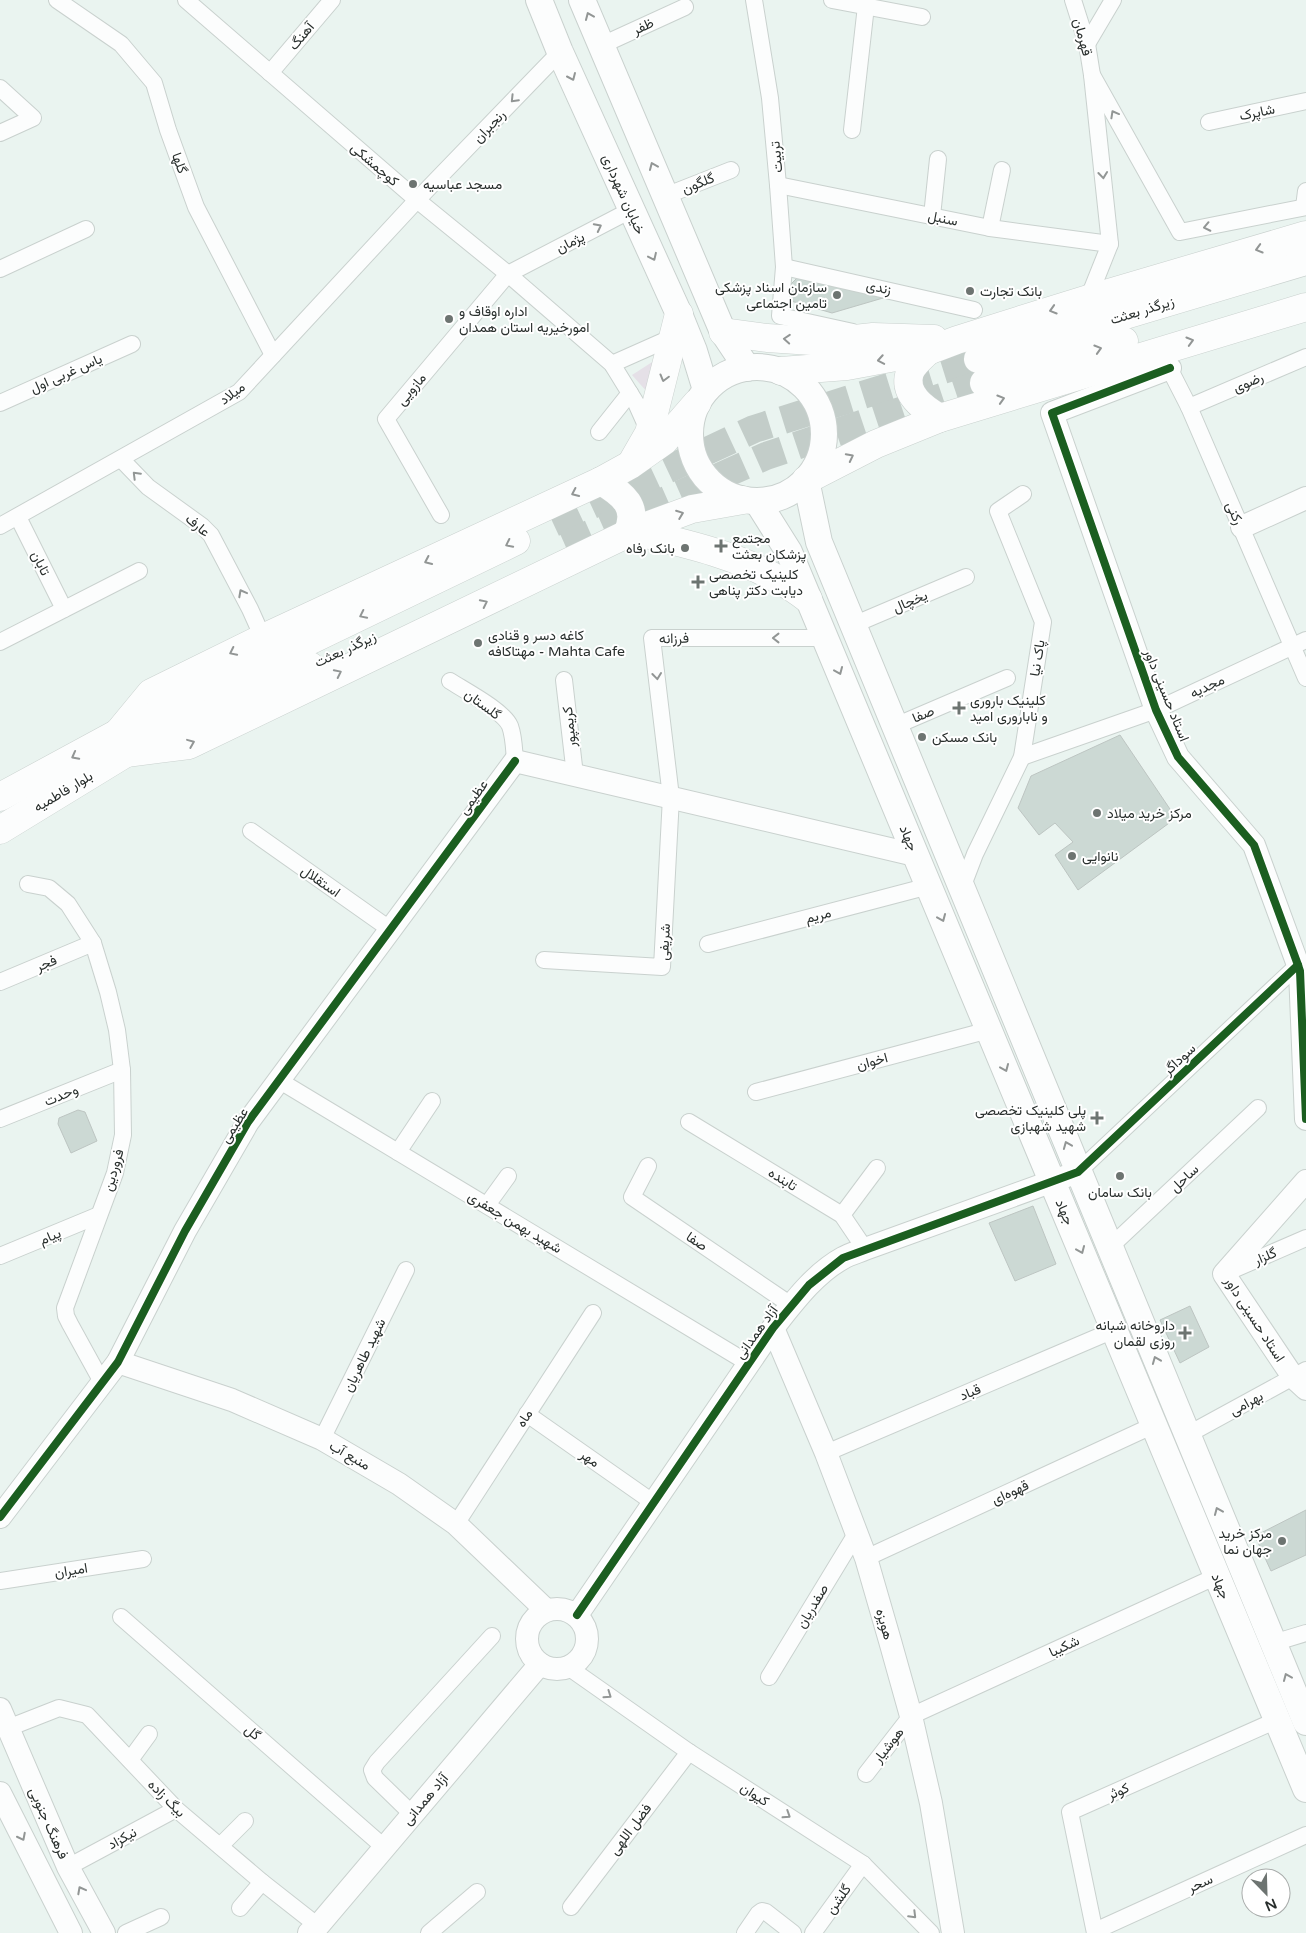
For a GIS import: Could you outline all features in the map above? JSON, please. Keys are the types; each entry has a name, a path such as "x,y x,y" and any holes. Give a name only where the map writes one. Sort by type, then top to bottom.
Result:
{"highway":[{"path":"781,371 847,366 928,351 1088,299 1306,235"},
{"name":"زیرگذر بعثت","path":"1306,261 981,371 1306,287"},
{"path":"806,480 876,444 940,418 1165,359 1306,307"},
{"path":"630,465 649,433 677,325"},
{"path":"724,332 767,338 827,342 874,337 958,340"},
{"path":"928,351 913,366 910,372 909,386 916,400 940,418"},
{"path":"702,396 664,441 630,465 601,481 263,638 151,693 122,743 189,745 630,533 692,509 750,500"},
{"path":"601,481 615,489 627,502 631,511 630,533"},
{"path":"630,533 694,546 730,557 778,579 808,599"},
{"name":"زیرگذر بعثت","path":"122,743 559,534"},
{"name":"بلوار فاطمیه","path":"0,797 122,743"},
{"name":"بلوار فاطمیه","path":"0,830 122,743"}],"main road":[{"name":"خیابان شهرداری","path":"539,0 560,52 631,210 677,325 694,351 702,396"},
{"path":"582,0 724,332 747,368"},
{"path":"764,367 781,371 796,379 809,391 817,403 822,417 824,431 823,446 817,464 806,480 792,491 775,498 750,500 729,495 717,488 700,470 694,458 690,434 692,418 702,396 718,379 732,372 747,368 764,367"},
{"name":"جهاد","path":"806,480 819,542 1306,1722"},
{"name":"جهاد","path":"750,500 789,552 1306,1789"}],"street":[{"name":"گلها","path":"57,0 121,44 154,83 168,130 196,206 273,356"},
{"name":"کوچمشکی","path":"186,0 417,200 508,274 612,364 630,393 649,433"},
{"name":"آهنگ","path":"270,73 332,0"},
{"name":"تربیت","path":"754,0 770,98 778,185 784,266 780,316 874,337"},
{"path":"832,0 922,17"},
{"name":"قهرمان","path":"1073,0 1087,44 1092,74 1110,244"},
{"path":"1087,44 1113,0"},
{"path":"852,130 866,6"},
{"name":"ظفر","path":"602,45 685,7"},
{"name":"رنجبران","path":"417,200 560,52"},
{"path":"1092,74 1180,232 1305,202"},
{"path":"0,88 33,118 0,133"},
{"name":"شاپرک","path":"1209,122 1306,101"},
{"path":"932,216 938,159"},
{"name":"گلگون","path":"666,196 731,170"},
{"path":"990,228 1002,170"},
{"name":"سنبل","path":"778,185 990,228 1110,244"},
{"name":"میلاد","path":"0,526 238,392 417,200"},
{"name":"پژمان","path":"508,274 631,210"},
{"path":"0,268 86,229"},
{"path":"1088,299 1110,244"},
{"name":"زندی","path":"784,266 974,310"},
{"name":"مازویی","path":"441,515 386,419 508,274"},
{"path":"612,364 677,325"},
{"name":"یاس غربی اول","path":"0,403 132,344"},
{"name":"رضوی","path":"1189,407 1306,357"},
{"name":"رکنی","path":"1165,359 1189,407 1242,527 1299,643 1306,678"},
{"name":"استاد حسینی داور","path":"1165,359 1052,413 1156,710 1178,757 1254,845 1298,965 1300,971 1306,1119"},
{"path":"600,432 630,393"},
{"name":"عارف","path":"121,459 148,487 202,526 211,535 263,638"},
{"name":"پاک نیا","path":"962,888 975,854 1022,757 1043,622 998,511 1023,494"},
{"path":"1242,527 1306,498"},
{"name":"تابان","path":"18,517 64,609"},
{"path":"0,642 139,571"},
{"name":"یخچال","path":"853,624 966,576"},
{"name":"فرزانه","path":"671,798 652,638 825,638"},
{"name":"مجدیه","path":"1022,757 1156,710 1299,643"},
{"name":"صفا","path":"895,726 1007,678"},
{"name":"کریمپور","path":"564,680 575,775"},
{"name":"گلستان","path":"450,681 491,707 509,724 514,743 514,761"},
{"path":"514,761 915,855"},
{"name":"عظیمی","path":"0,1517 118,1362 185,1231 248,1122 514,761"},
{"name":"شریفی","path":"544,960 662,967 671,798"},
{"name":"استقلال","path":"251,831 391,930"},
{"name":"فروردین","path":"28,884 49,888 68,904 93,943 118,1030 122,1070 123,1135 114,1173 65,1308 66,1316 103,1384"},
{"name":"مریم","path":"708,944 928,886"},
{"name":"فجر","path":"0,982 93,943"},
{"name":"سوداگر","path":"1078,1172 1298,965"},
{"name":"اخوان","path":"756,1092 989,1030"},
{"name":"وحدت","path":"0,1119 122,1070"},
{"name":"شهید بهمن جعفری","path":"280,1081 748,1363"},
{"path":"398,1152 432,1101"},
{"name":"ساحل","path":"1109,1248 1258,1108"},
{"name":"تابنده","path":"689,1122 842,1215 865,1249"},
{"name":"صفا","path":"648,1166 632,1197 791,1305"},
{"path":"842,1215 877,1168"},
{"name":"آزاد همدانی","path":"577,1615 773,1328 809,1285 827,1269 843,1258 865,1249 1078,1172"},
{"path":"488,1205 508,1176"},
{"name":"استاد حسینی داور","path":"1302,1379 1224,1274 1306,1181"},
{"name":"پیام","path":"0,1256 99,1215"},
{"name":"گلزار","path":"1224,1274 1306,1238"},
{"name":"شهید طاهریان","path":"322,1439 406,1270"},
{"name":"ماه","path":"456,1524 593,1313"},
{"name":"هویزه","path":"773,1328 826,1453 866,1558 911,1716 931,1804 953,1933"},
{"name":"قباد","path":"826,1453 1114,1330"},
{"name":"منبع آب","path":"118,1362 232,1400 322,1439 400,1484 456,1524 546,1610"},
{"name":"بهرامی","path":"1186,1435 1302,1379"},
{"name":"مهر","path":"527,1414 654,1502"},
{"name":"قهوه‌ای","path":"866,1558 1154,1425"},
{"name":"صفدریان","path":"769,1677 856,1534"},
{"name":"امیران","path":"0,1581 143,1559"},
{"name":"شکیبا","path":"911,1716 1217,1576"},
{"path":"562,1608 577,1615 587,1633 587,1644 584,1653 577,1662 559,1669 549,1668 533,1658 526,1640 527,1630 531,1622 538,1615 546,1610 562,1608"},
{"name":"گل","path":"121,1616 385,1848"},
{"path":"1273,1643 1306,1634"},
{"path":"412,1814 375,1778 372,1770 377,1762 492,1636"},
{"name":"آزاد همدانی","path":"314,1929 540,1664"},
{"name":"کیوان","path":"568,1667 689,1752 863,1864 931,1933"},
{"name":"بیگ زاده","path":"4,1719 59,1708 88,1715 176,1809 314,1929"},
{"name":"هوشیار","path":"866,1774 911,1716"},
{"name":"فرهنگ جنوبی","path":"4,1719 68,1867 104,1933"},
{"name":"کوثر","path":"1095,1932 1070,1812 1277,1720"},
{"path":"130,1760 149,1734"},
{"name":"فضل اللهی","path":"571,1907 689,1752"},
{"name":"فرهنگ جنوبی","path":"1,1796 71,1933"},
{"name":"نیکزاد","path":"68,1867 176,1809"},
{"path":"220,1846 245,1820"},
{"name":"سحر","path":"1095,1932 1306,1835"},
{"name":"گلشن","path":"813,1933 863,1864"},
{"path":"240,1908 262,1882"},
{"path":"430,1933 477,1892"},
{"path":"745,1933 762,1911 793,1933"},
{"path":"126,1933 161,1916"}],"shaded area":[{"path":"660,357 648,393 632,375"}],"building":[{"name":"سازمان اسناد پزشکی تامین اجتماعی","path":"800,275 884,292 883,298 832,313 791,301 791,284"},
{"name":"مرکز خرید میلاد","path":"1120,735 1176,818 1078,890 1055,855 1073,842 1055,823 1039,835 1018,808 1031,776"},
{"path":"78,1110 85,1112 97,1141 71,1153 58,1124 59,1118"},
{"path":"1033,1206 1056,1264 1015,1281 989,1223"},
{"name":"داروخانه شبانه روزی لقمان","path":"1190,1306 1209,1347 1180,1363 1160,1320"},
{"name":"مرکز خرید جهان نما","path":"1306,1510 1306,1555 1271,1571 1255,1536"}],"tunnel":[{"path":"553,523 754,429 978,359"},
{"path":"565,545 766,456 984,383"}],"cycle path":[{"path":"1170,368 1052,413 1156,710 1178,757 1254,845 1298,965 1300,971 1306,1119"},
{"path":"0,1517 118,1362 185,1231 248,1122 515,761"},
{"path":"577,1615 773,1328 809,1285 843,1258 1078,1172 1298,965"}],"place":[{"name":"مسجد عباسیه","path":"413,184"},
{"name":"بانک تجارت","path":"970,291"},
{"name":"سازمان اسناد پزشکی تامین اجتماعی","path":"837,295"},
{"name":"اداره اوقاف و امورخیریه استان همدان","path":"449,319"},
{"name":"مجتمع پزشکان بعثت","path":"721,546"},
{"name":"بانک رفاه","path":"685,548"},
{"name":"کلینیک تخصصی دیابت دکتر پناهی","path":"698,582"},
{"name":"کاغه دسر و قنادی مهتاکافه - Mahta Cafe","path":"478,643"},
{"name":"کلینیک باروری و ناباروری امید","path":"959,708"},
{"name":"بانک مسکن","path":"922,737"},
{"name":"مرکز خرید میلاد","path":"1097,813"},
{"name":"نانوایی","path":"1072,856"},
{"name":"پلی کلینیک تخصصی شهید شهبازی","path":"1097,1118"},
{"name":"بانک سامان","path":"1120,1176"},
{"name":"داروخانه شبانه روزی لقمان","path":"1185,1333"},
{"name":"مرکز خرید جهان نما","path":"1282,1541"}]}
